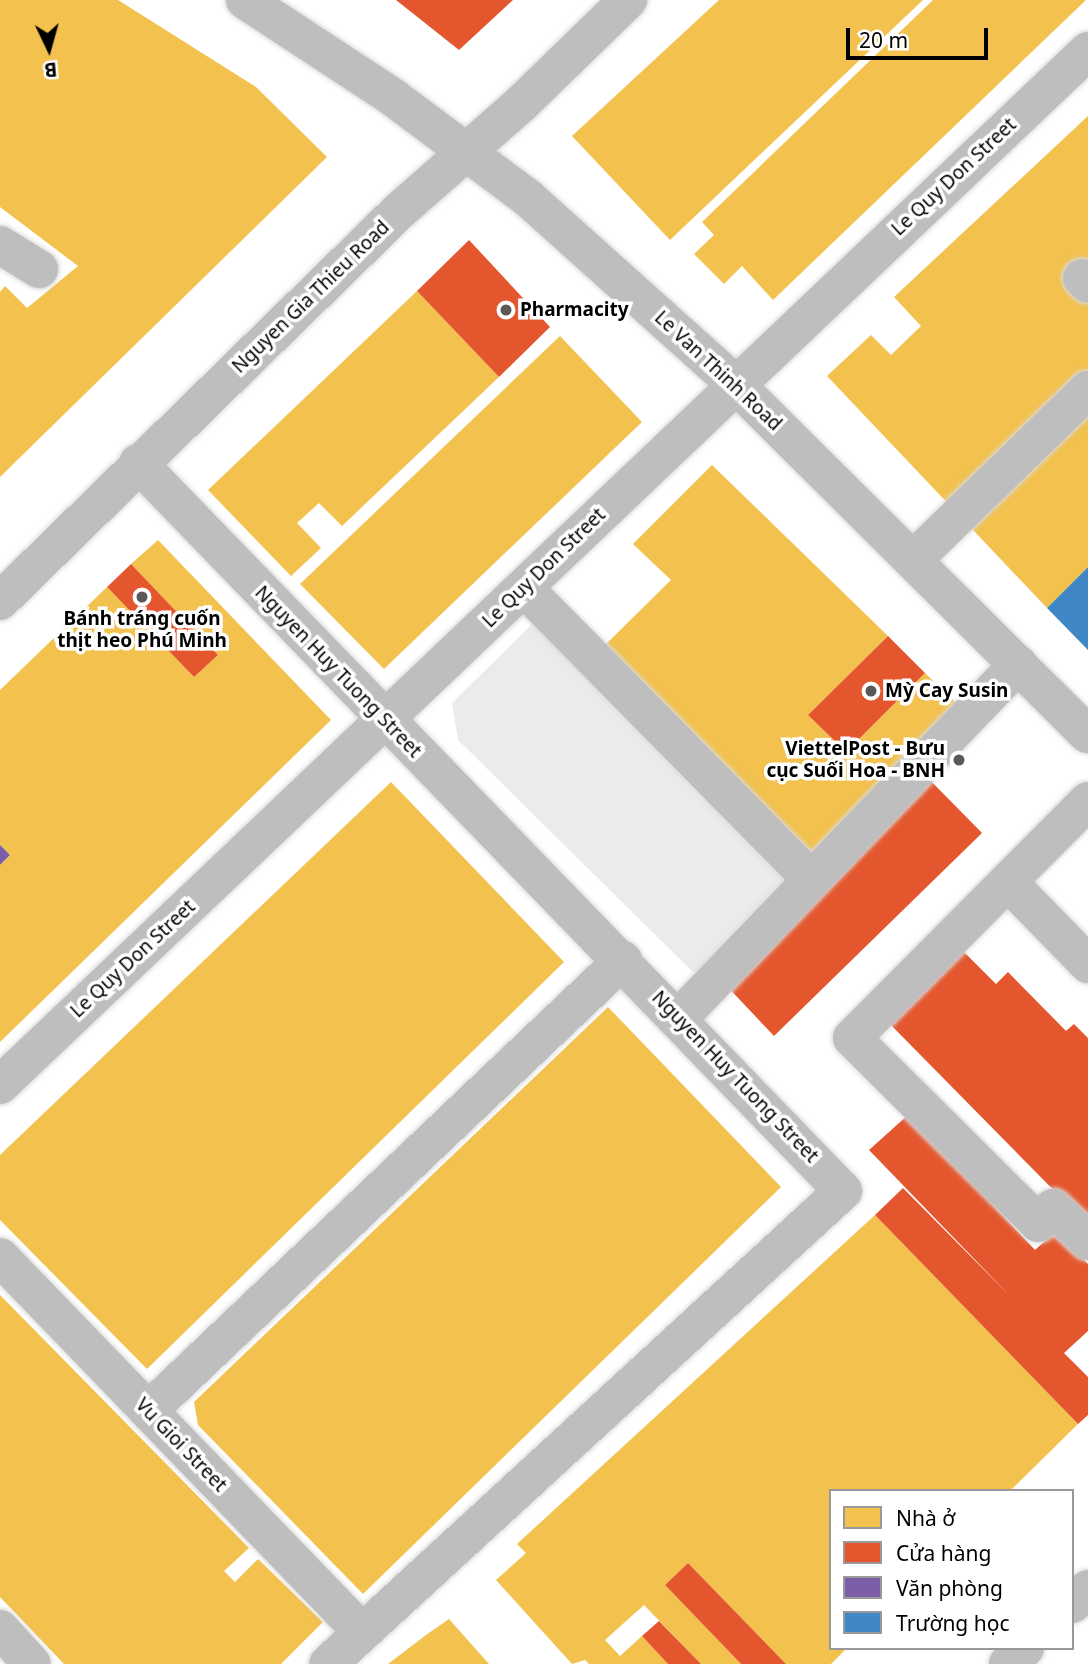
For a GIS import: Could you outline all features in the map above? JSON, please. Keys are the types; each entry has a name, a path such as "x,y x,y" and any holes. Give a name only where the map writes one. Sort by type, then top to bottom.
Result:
{"street":[{"name":"Le Van Thinh Road","path":"245,0 466,150 528,198 735,384 1088,734"},
{"name":"Nguyen Gia Thieu Road","path":"0,601 138,463 466,150 522,103 628,0"},
{"name":"Le Quy Don Street","path":"0,1085 1088,51"},
{"path":"0,246 39,269"},
{"path":"913,560 1088,390"},
{"name":"Nguyen Huy Tuong Street","path":"138,463 384,722 624,960 843,1191 328,1664"},
{"path":"524,588 811,879"},
{"path":"679,1018 1018,664"},
{"path":"1088,801 852,1038 1038,1223 1053,1208 1088,1241"},
{"path":"1009,882 1088,964"},
{"path":"148,1411 624,960"},
{"name":"Vu Gioi Street","path":"0,1257 362,1632"},
{"path":"1074,1602 1088,1589"},
{"path":"0,1629 32,1664"},
{"path":"1008,1664 1023,1650"}],"shaded area":[{"path":"535,621 797,876 703,982 458,740 452,703"}],"building: Nhà ở":[{"path":"0,0 118,0 256,87 327,157 0,477 0,292 5,286 27,308 78,266 0,207"},
{"path":"719,0 923,0 670,240 572,136"},
{"path":"933,0 1086,0 773,300 742,266 724,284 694,254 714,235 702,222"},
{"path":"1088,116 1088,567 1047,608 827,376 871,335 891,355 921,326 894,297"},
{"path":"417,291 499,377 342,526 319,503 297,523 321,548 291,576 208,490"},
{"path":"560,336 642,422 384,669 300,584"},
{"path":"712,465 888,636 808,715 846,752 925,673 960,707 808,861 599,651 671,580 633,544"},
{"path":"158,540 331,720 0,1042 0,865 10,855 0,845 0,690 107,587 194,677 218,655 131,564"},
{"path":"391,782 564,962 147,1369 0,1220 0,1155"},
{"path":"608,1007 781,1187 363,1594 198,1425 194,1402"},
{"path":"875,1215 1078,1424 1012,1489 829,1489 829,1650 845,1650 831,1664 786,1664 688,1563 665,1585 741,1664 701,1664 644,1605 605,1640 620,1656 642,1636 668,1664 589,1664 585,1660 572,1664 496,1580 526,1553 517,1544"},
{"path":"0,1295 249,1548 224,1571 235,1582 258,1559 323,1622 281,1664 64,1664 0,1597"},
{"path":"449,1619 489,1664 388,1664 426,1635"}],"building: Cửa hàng":[{"path":"396,0 513,0 459,50"},
{"path":"469,240 550,327 499,377 417,291"},
{"path":"131,564 218,655 194,677 107,587"},
{"path":"888,636 925,673 846,752 808,715"},
{"path":"922,772 982,833 774,1036 723,982"},
{"path":"959,947 996,984 1008,972 1066,1031 1074,1024 1088,1038 1088,1225 885,1019"},
{"path":"909,1114 1035,1250 1057,1230 1088,1264 1088,1331 1064,1353 1088,1377 1088,1415 1078,1424 875,1215 903,1188 1012,1298 869,1150"},
{"path":"688,1563 786,1664 741,1664 665,1585"},
{"path":"659,1621 701,1664 668,1664 642,1636"}],"building: Văn phòng":[{"path":"0,845 10,855 0,865"}],"building: Trường học":[{"path":"1088,567 1088,650 1047,608"}],"place":[{"name":"Pharmacity","path":"506,310"},
{"name":"Bánh tráng cuốn thịt heo Phú Minh","path":"142,597"},
{"name":"Mỳ Cay Susin","path":"871,691"},
{"name":"ViettelPost - Bưu cục Suối Hoa - BNH","path":"959,760"}]}
